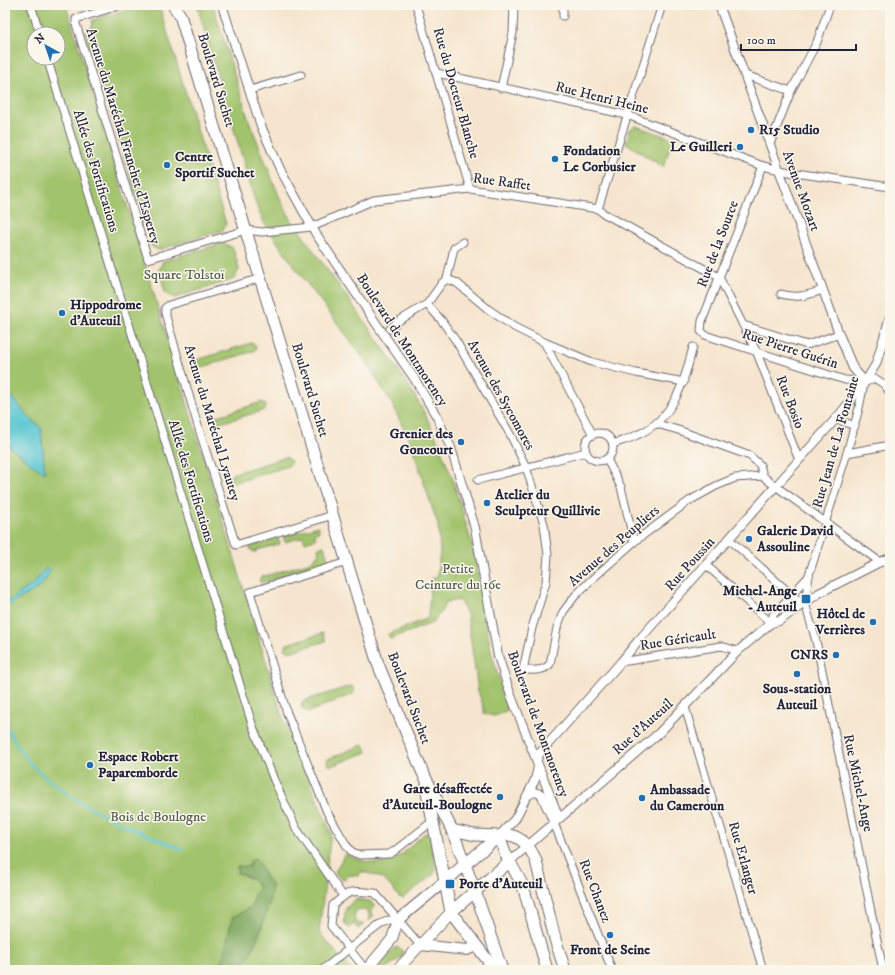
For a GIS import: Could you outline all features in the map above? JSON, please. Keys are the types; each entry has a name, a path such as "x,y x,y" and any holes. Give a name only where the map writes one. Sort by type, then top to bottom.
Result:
{"main road":[{"name":"Boulevard Suchet","path":"173,5 180,10 383,678 422,771 452,830 502,970"},
{"name":"Boulevard Suchet","path":"422,771 451,912"},
{"path":"433,821 445,829 449,839 460,850"},
{"path":"452,830 475,835 513,835 520,838 528,845 536,861 555,939 566,970"},
{"path":"498,836 520,879 547,970"},
{"path":"366,970 392,939 398,920 498,836"},
{"path":"397,970 451,912 510,861"},
{"path":"451,912 495,970"},
{"path":"420,945 467,950 476,946"}],"street":[{"path":"31,5 38,26"},
{"name":"Avenue du Maréchal Franchet d'Esperey","path":"121,5 76,19 78,32 148,259 246,230"},
{"name":"Boulevard de Montmorency","path":"222,5 261,126 280,169 312,227 414,378 437,417 450,448 463,484 475,528 498,656 556,821"},
{"name":"Rue du Docteur Blanche","path":"416,5 470,189"},
{"path":"501,88 513,33 514,5"},
{"path":"563,5 563,16"},
{"path":"598,209 662,5"},
{"name":"Avenue Mozart","path":"719,5 839,334 853,368 865,382"},
{"path":"770,144 792,91 817,42 830,5"},
{"name":"Allée des Fortifications","path":"49,66 252,724 274,780 296,828 343,896"},
{"name":"Rue Henri Heine","path":"437,73 627,116 763,166 890,187"},
{"path":"250,90 301,75"},
{"path":"745,75 792,91"},
{"name":"Rue de la Source","path":"701,331 702,321 763,166"},
{"name":"Rue Raffet","path":"246,230 269,232 312,227 374,200 470,189 598,209 719,277"},
{"path":"390,329 397,322 427,304 442,283 447,279 454,248 463,242"},
{"name":"Rue Bosio","path":"719,277 757,353 799,460"},
{"name":"Avenue du Maréchal Lyautey","path":"261,278 169,305 165,308 165,313 181,369 236,545 333,515"},
{"path":"447,279 457,283 514,328 544,342 592,362 636,373 684,382"},
{"path":"781,294 791,297 802,297 823,290"},
{"name":"Avenue des Sycomores","path":"427,304 442,321 456,341 510,434 526,467 544,524 548,555 546,582 532,628 523,670"},
{"name":"Rue Jean de La Fontaine","path":"809,575 855,426 865,382 876,364 890,317"},
{"path":"743,325 807,345 839,334"},
{"name":"Rue Pierre Guérin","path":"701,331 705,335 757,353 845,380 865,382 876,378 885,385 890,393"},
{"path":"544,342 593,435"},
{"path":"613,444 637,435 657,424 676,400 684,382 693,347"},
{"name":"Rue Poussin","path":"498,836 515,819 527,796 537,775 537,759 540,753 836,419 865,382"},
{"path":"836,419 855,426"},
{"path":"657,424 750,456 760,465 765,478 775,487 880,562"},
{"path":"597,433 605,434 612,440 613,444 613,452 603,461 595,461 588,456 586,452 586,442 597,433"},
{"path":"847,453 885,446 890,442"},
{"path":"478,480 586,452"},
{"path":"607,459 621,487 634,542"},
{"name":"Avenue des Peupliers","path":"523,670 546,669 550,664 557,628 563,612 575,596 590,581 634,542 689,501 716,486 735,478 765,478"},
{"path":"729,539 792,595 805,603 809,575"},
{"name":"Rue d'Auteuil","path":"510,861 659,733 738,651 772,623 779,621 819,593 890,558"},
{"path":"347,562 250,592 287,713 327,812 352,852 360,855 389,854 433,821"},
{"path":"706,565 772,623"},
{"name":"Rue d'Auteuil","path":"772,623 773,615 809,575"},
{"name":"Rue Michel-Ange","path":"805,603 816,641 883,970"},
{"name":"Rue Géricault","path":"621,662 721,646 738,651"},
{"name":"Rue Erlanger","path":"685,707 763,970"},
{"path":"527,796 534,792 541,794 556,821"},
{"name":"Rue Chanez","path":"556,821 612,970"},
{"path":"366,970 331,926 333,905 343,896 354,890 375,892 420,945"},
{"path":"322,970 381,924 389,920 398,920"}],"green space":[{"name":"Bois de Boulogne","path":"5,5 66,5 284,721 331,833 319,932 351,970 5,970"},
{"name":"Centre Sportif Suchet","path":"142,5 159,5 226,224 223,230 158,250 152,247 85,32 89,31 93,24 92,20"},
{"name":"Petite Ceinture du 16e","path":"197,5 213,5 248,118 281,201 291,219 408,384 436,437 452,477 474,551 491,651 508,710 495,716 484,714 484,709 478,691 467,614 459,600 446,602 441,612 432,623 390,639 388,634 428,617 431,579 437,577 440,551 438,525 411,444 392,404 368,364 291,262 264,223 256,204"},
{"path":"636,126 673,139 663,167 626,143 630,129"},
{"name":"Square Tolstoï","path":"223,243 233,248 239,269 234,279 174,298 165,292 159,270 163,261"},
{"path":"251,343 256,347 254,351 199,368 195,366 195,362 197,360"},
{"path":"262,402 266,405 265,410 217,424 212,421 215,417"},
{"path":"286,457 291,463 288,466 234,483 230,479 232,474"},
{"path":"318,526 318,533 316,532 314,535 316,536 315,539 305,542 303,537 285,542 283,537"},
{"path":"278,538 280,544 257,550 255,553 250,549 251,546"},
{"path":"324,546 329,562 261,583 259,581 262,575 265,576 311,562 319,553 318,548"},
{"path":"323,633 326,641 289,652 284,647 287,644"},
{"path":"351,686 355,689 353,694 309,712 304,711 301,708 302,703 306,700"},
{"path":"364,744 367,752 331,766 327,764 328,759"},
{"path":"425,833 430,834 436,870 433,875 403,898 400,898 391,887 379,877 374,875 360,872 359,876 349,875 344,879 339,877 335,872 345,854 372,863 388,862 403,854"},
{"path":"255,858 272,885 265,918 252,950 241,970 219,970 232,918 252,906 254,894 259,888 252,880 237,873 237,866 249,867 250,861"},
{"path":"356,899 370,901 375,907 370,911 374,916 369,921 369,914 365,910 359,909 355,913 354,919 358,924 364,924 358,929 354,924 349,928 344,922 346,908"},
{"path":"394,948 401,950 403,953 402,957 383,970 379,969 378,964"}],"water":[{"path":"5,391 15,400 31,420 41,427 45,473 5,443"},
{"path":"46,568 51,571 40,586 5,608 5,603 33,584"}],"waterway":[{"path":"5,724 26,759 40,773 76,800 135,830 182,850"}],"place":[{"name":"R15 Studio","path":"751,130"},
{"name":"Le Guilleri","path":"740,147"},
{"name":"Fondation Le Corbusier","path":"555,159"},
{"name":"Centre Sportif Suchet","path":"167,165"},
{"name":"Hippodrome d'Auteuil","path":"62,313"},
{"name":"Grenier des Goncourt","path":"461,442"},
{"name":"Atelier du Sculpteur Quillivic","path":"487,503"},
{"name":"Galerie David Assouline","path":"749,539"},
{"name":"Michel-Ange - Auteuil","path":"806,599"},
{"name":"Hôtel de Verrières","path":"873,622"},
{"name":"CNRS","path":"836,655"},
{"name":"Sous-station Auteuil","path":"797,674"},
{"name":"Espace Robert Paparemborde","path":"90,765"},
{"name":"Gare désaffectée d'Auteuil-Boulogne","path":"500,797"},
{"name":"Ambassade du Cameroun","path":"642,798"},
{"name":"Porte d'Auteuil","path":"450,884"},
{"name":"Front de Seine","path":"610,935"}]}
